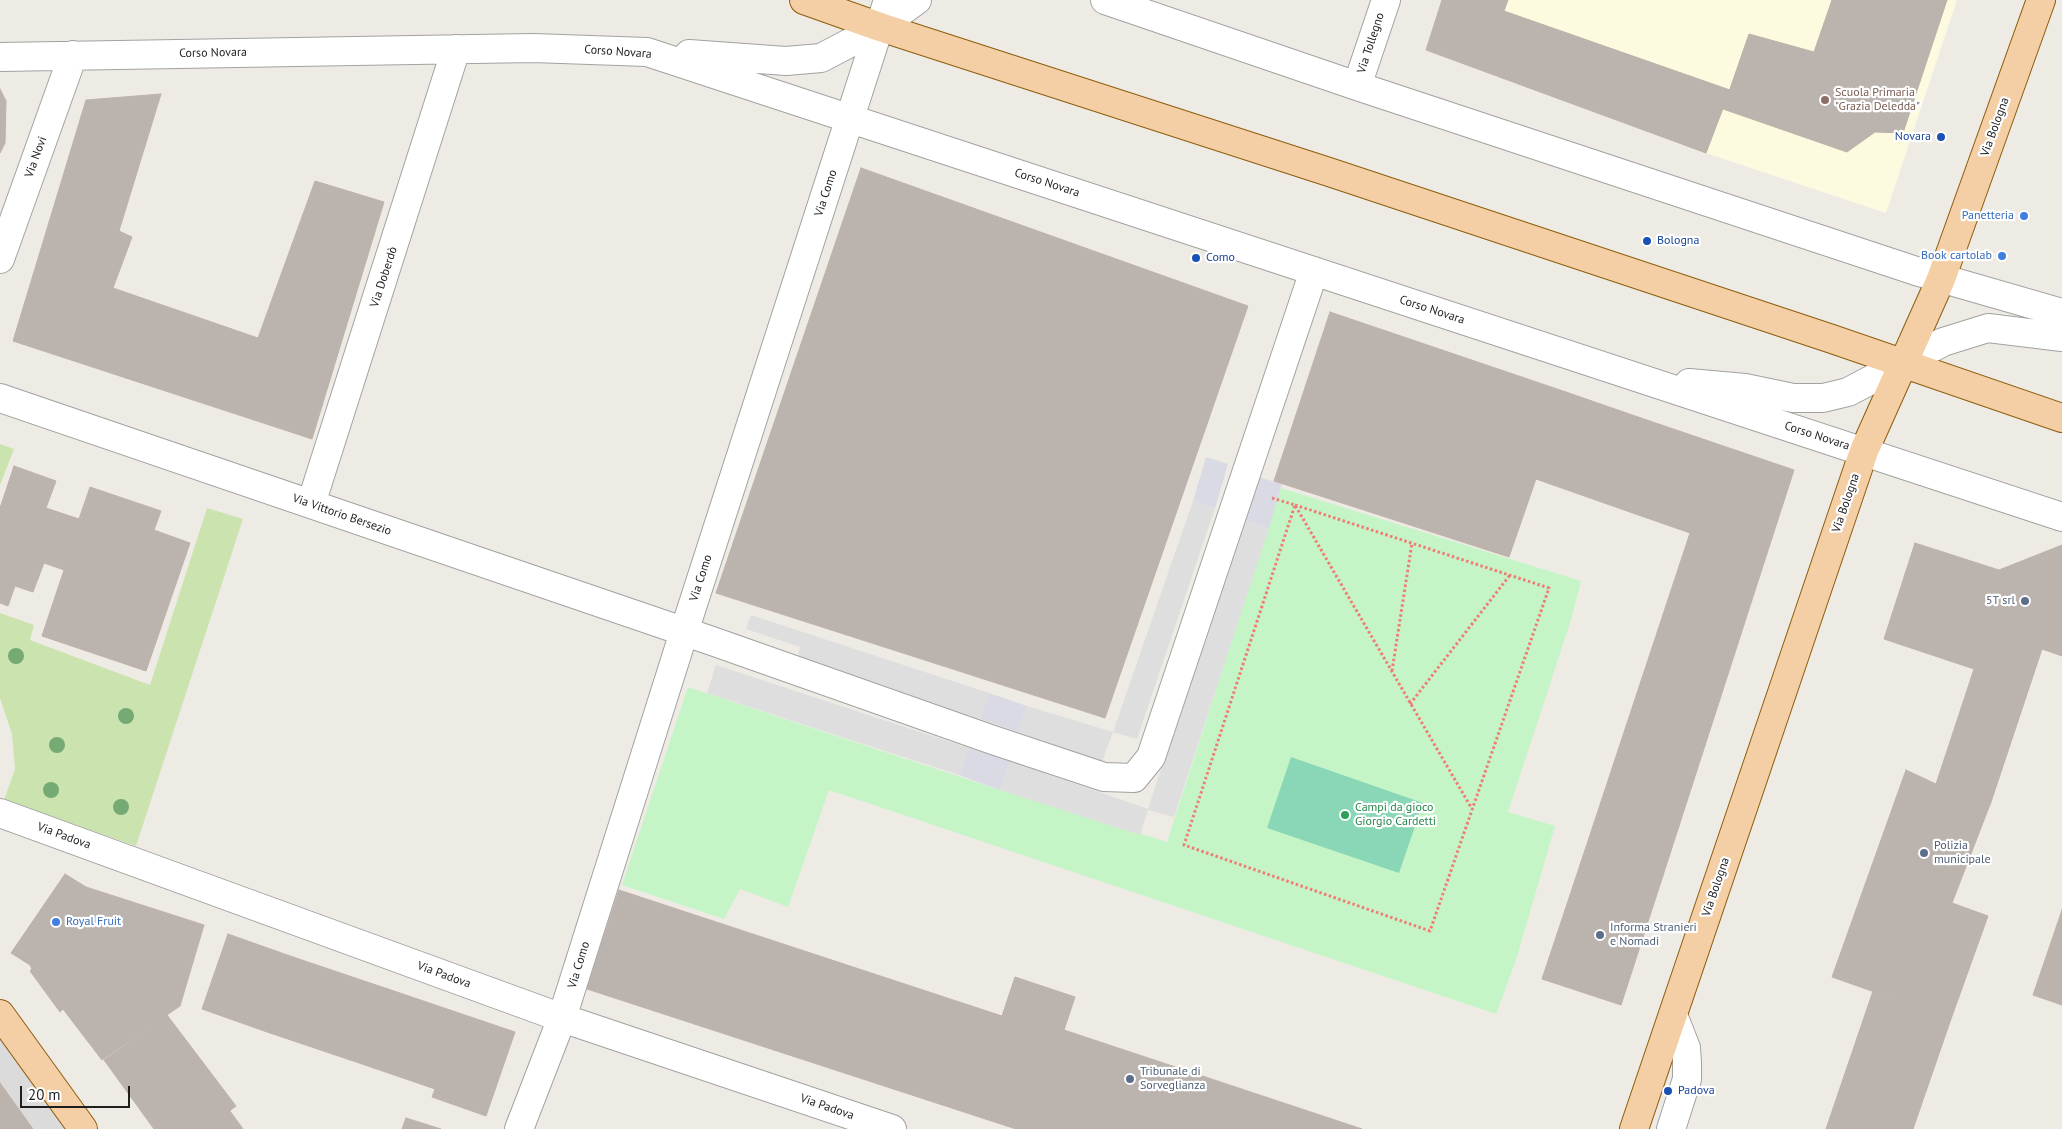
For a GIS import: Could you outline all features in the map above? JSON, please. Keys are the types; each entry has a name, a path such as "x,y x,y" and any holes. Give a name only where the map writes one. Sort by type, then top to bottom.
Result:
{"main road":[{"path":"804,0 880,27 1329,172 1902,362 2062,418"},
{"name":"Via Bologna","path":"1634,1129 1864,451 1902,362 1941,279 2041,0"},
{"path":"0,1014 83,1129"}],"street":[{"name":"Via Como","path":"519,1129 562,1018 684,632 888,0"},
{"path":"647,52 786,61 821,58 880,27 917,0"},
{"path":"1105,0 1357,86 1941,279 2062,313"},
{"name":"Via Tollegno","path":"1357,86 1386,0"},
{"name":"Corso Novara","path":"0,57 533,48 647,52 2062,517"},
{"name":"Via Doberdò","path":"311,504 456,49"},
{"name":"Via Novi","path":"0,259 73,55"},
{"name":"Via Vittorio Bersezio","path":"0,398 1104,777 1134,778 1151,757 1314,271"},
{"path":"1643,379 1745,388 1792,398 1823,398 1848,392 1943,342 1988,328 2062,336"},
{"name":"Via Padova","path":"0,813 562,1018 892,1129"},
{"path":"1671,1129 1687,1079 1688,1063 1686,1048 1673,1015"}],"path":[{"path":"1295,505 1549,588 1430,931 1184,845 1295,505"},
{"path":"1295,505 1472,810"},
{"path":"1392,672 1412,544"},
{"path":"1410,704 1510,575"}],"shaded area":[{"path":"1442,0 1957,0 1886,213 1706,153 1426,50"},
{"path":"1206,457 1228,464 1215,508 1193,501"},
{"path":"1255,476 1282,484 1269,528 1242,520"},
{"path":"1193,501 1215,508 1137,739 1113,732"},
{"path":"1242,520 1269,528 1174,817 1148,810 1140,835 1000,790 1010,761 1148,809"},
{"path":"751,615 989,693 980,719 797,659 800,647 746,629"},
{"path":"716,665 969,748 959,775 707,693"},
{"path":"989,693 1027,706 1018,732 980,719"},
{"path":"1027,706 1113,732 1102,762 1018,732"},
{"path":"969,748 1010,761 1000,790 959,775"},
{"path":"0,1024 76,1129 0,1129"}],"green space":[{"path":"0,444 14,449 0,485"},
{"path":"1281,488 1581,581 1571,620 1508,812 1555,826 1516,960 1496,1014 829,790 788,907 740,889 724,919 622,885 688,687 1000,790 1167,842"},
{"path":"207,508 243,519 136,846 4,800 15,769 12,734 0,698 0,613 34,625 30,640 150,685"},
{"name":"Campi da gioco Giorgio Cardetti","path":"1291,757 1423,803 1399,873 1267,828"}],"building":[{"path":"1442,0 1508,0 1504,11 1730,90 1706,153 1426,50"},
{"name":"Scuola Primaria \"Grazia Deledda\"","path":"1832,0 1947,0 1903,133 1875,132 1847,152 1723,109 1749,34 1814,52"},
{"path":"0,89 6,101 5,143 0,153"},
{"path":"161,94 119,231 132,237 113,288 258,338 315,181 384,202 312,439 13,341 86,100"},
{"path":"861,168 1248,306 1105,718 716,593"},
{"path":"1330,312 1566,392 1509,557 1274,481"},
{"path":"1566,392 1638,417 1607,504 1536,479"},
{"path":"1638,417 1794,470 1658,891 1580,865 1690,533 1607,504"},
{"path":"14,466 56,481 46,508 79,519 90,487 161,511 154,530 190,543 146,671 42,636 64,570 44,563 33,592 15,586 8,606 0,603 0,508"},
{"path":"1915,543 1999,570 2062,545 2062,656 2042,649 1991,802 1936,784 1974,669 1884,639"},
{"name":"Polizia municipale","path":"1906,770 1936,784 1991,802 1952,903 1988,916 1951,1019 1832,977"},
{"name":"Informa Stranieri e Nomadi","path":"1580,865 1658,891 1621,1005 1542,979"},
{"path":"65,874 86,887 204,925 180,1006 102,1060 63,1009 60,1012 30,971 32,969 30,965 11,953"},
{"path":"619,890 1002,1016 1015,977 1075,997 1031,1129 1016,1129 587,989"},
{"path":"2062,910 2062,1005 2033,995"},
{"path":"228,934 293,957 267,1032 202,1009"},
{"path":"293,957 388,989 362,1064 267,1032"},
{"path":"388,989 515,1032 486,1116 432,1097 435,1089 362,1064"},
{"path":"1873,991 1951,1019 1913,1129 1826,1129"},
{"path":"167,1015 236,1106 206,1129 154,1129 104,1060"},
{"name":"Tribunale di Sorveglianza","path":"1064,1030 1362,1129 1031,1129"},
{"path":"0,1083 33,1129 0,1129"},
{"path":"230,1111 243,1129 206,1129"},
{"path":"406,1118 441,1129 402,1129"}],"place":[{"name":"Scuola Primaria \"Grazia Deledda\"","path":"1825,100"},
{"name":"Novara","path":"1941,137"},
{"name":"Panetteria","path":"2024,216"},
{"name":"Bologna","path":"1647,241"},
{"name":"Book cartolab","path":"2002,256"},
{"name":"Como","path":"1196,258"},
{"name":"5T srl","path":"2025,601"},
{"name":"Campi da gioco Giorgio Cardetti","path":"1345,815"},
{"name":"Polizia municipale","path":"1924,853"},
{"name":"Royal Fruit","path":"56,922"},
{"name":"Informa Stranieri e Nomadi","path":"1600,935"},
{"name":"Tribunale di Sorveglianza","path":"1130,1079"},
{"name":"Padova","path":"1668,1091"}]}
